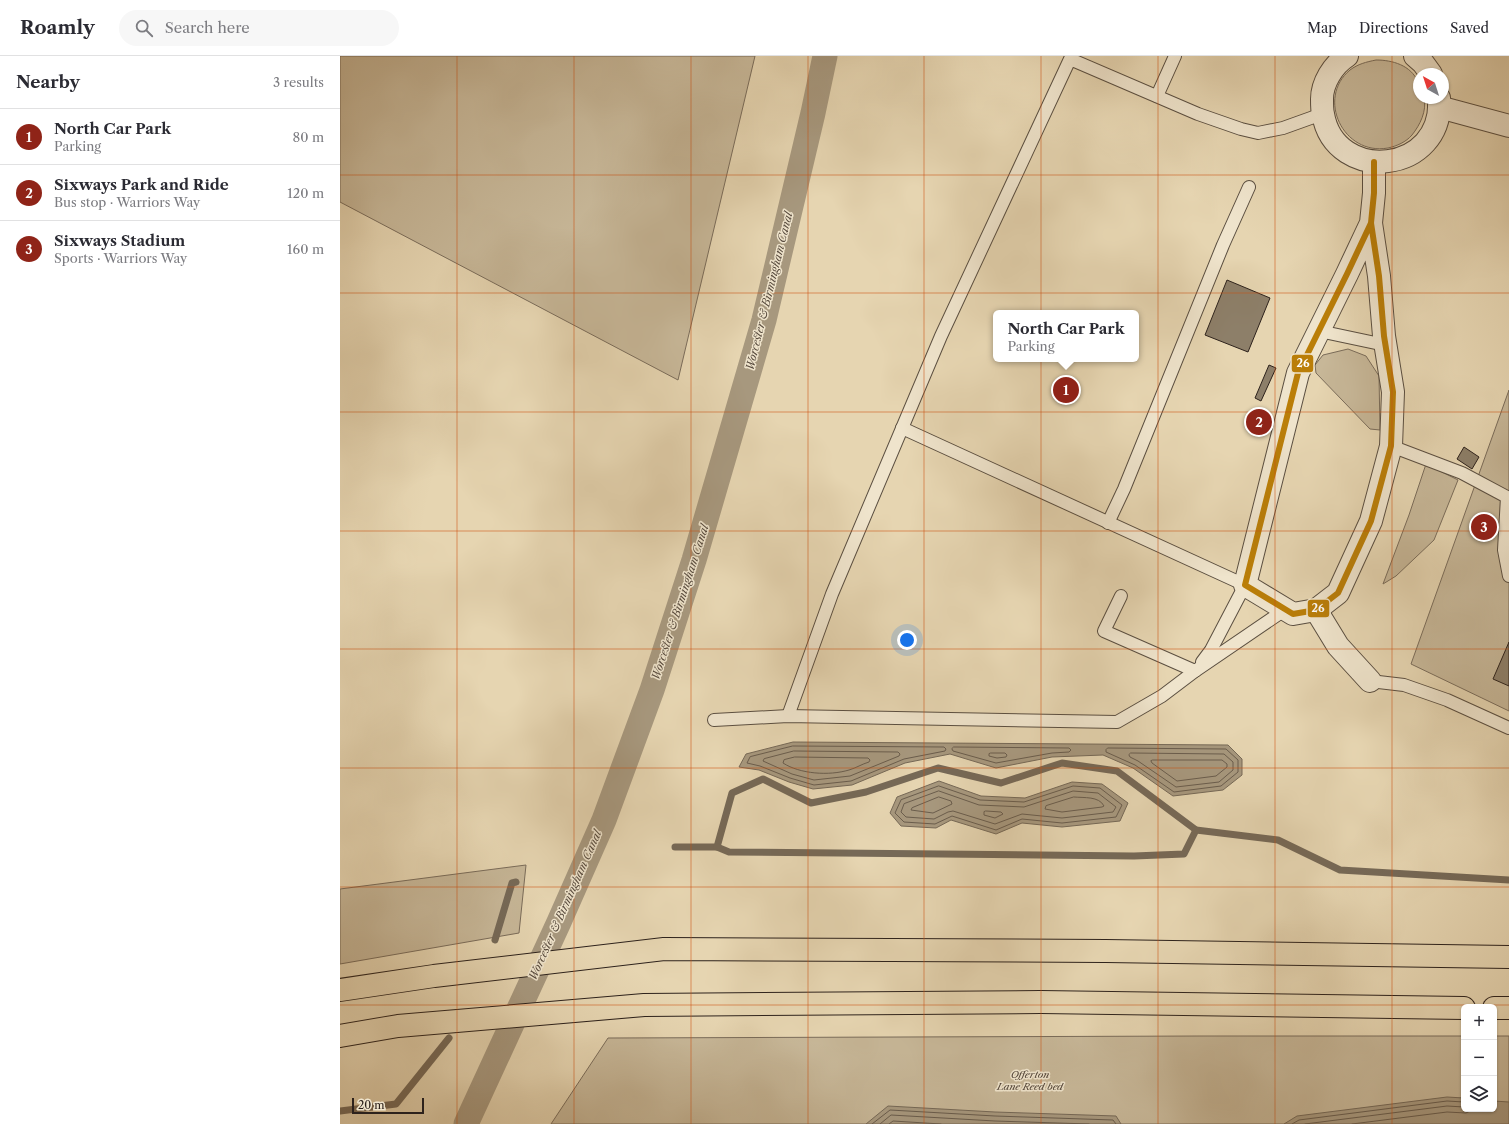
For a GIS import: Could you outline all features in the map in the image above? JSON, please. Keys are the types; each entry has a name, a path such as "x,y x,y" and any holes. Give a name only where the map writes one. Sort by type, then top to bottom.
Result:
{"highway":[{"path":"340,990 434,976 664,949 1098,951 1509,957"},
{"path":"340,1036 398,1026 644,1005 1041,1002 1461,1008"},
{"path":"1497,1008 1509,1008"}],"street":[{"path":"1347,56 1341,60 1329,76 1322,94 1322,114 1327,128 1335,141 1346,152 1360,159 1374,162 1388,162 1401,159 1424,144 1434,126 1439,104"},
{"path":"1415,56 1427,68"},
{"path":"1445,104 1509,126"},
{"path":"1371,223 1298,373 1245,584 1293,614 1316,610 1338,593 1371,521 1392,446 1393,392 1385,345 1379,276 1371,223 1374,193 1374,162"},
{"path":"1316,610 1338,646 1370,681"}],"lane":[{"path":"1157,96 1175,56"},
{"path":"788,716 832,594 941,336 1070,59 1205,116 1241,129 1258,133 1283,128 1322,114"},
{"path":"1108,523 1124,489 1223,245 1249,187"},
{"path":"1319,331 1385,345"},
{"path":"902,428 1245,584 1211,650 1195,671"},
{"path":"1392,446 1462,473 1508,495 1504,550 1509,576"},
{"path":"1121,596 1104,631 1195,671"},
{"path":"714,720 788,716 1117,722 1162,696 1195,671 1286,609"},
{"path":"1370,681 1404,685 1447,700 1509,728"}],"green space":[{"path":"340,56 755,56 678,380 340,202"},
{"path":"1376,60 1394,62 1413,74 1413,104 1425,104 1424,113 1418,127 1412,135 1407,140 1395,146 1388,148 1372,148 1358,143 1347,134 1339,122 1335,109 1335,95 1340,82 1350,70 1362,64"},
{"path":"1348,349 1366,356 1379,376 1380,430 1370,429 1316,373 1315,365 1323,355"},
{"path":"1509,390 1509,711 1411,664"},
{"path":"1426,464 1458,480 1434,540 1396,576 1383,584 1409,515"},
{"path":"526,865 519,933 340,964 340,889"},
{"name":"Offerton Lane Reed bed","path":"1461,1036 1461,1112 1497,1112 1497,1036 1509,1036 1509,1124 551,1124 608,1038"}],"water":[{"path":"793,742 1228,745 1242,759 1242,775 1223,790 1173,796 1133,768 1103,755 1052,757 996,768 950,754 905,763 852,785 813,789 789,782 759,770 739,767 746,754"},
{"path":"939,781 981,796 1025,798 1072,782 1102,784 1128,803 1120,821 1062,827 1022,823 996,834 951,820 936,828 901,826 890,813 897,797"},
{"path":"1447,1097 1461,1098 1461,1112 1497,1112 1497,1101 1509,1102 1509,1124 1284,1124 1297,1116"},
{"path":"888,1106 995,1112 1116,1116 1121,1124 866,1124"}],"building":[{"path":"1227,280 1270,298 1248,352 1205,335"},
{"path":"1269,365 1276,368 1261,401 1255,398"},
{"path":"1464,447 1479,457 1472,469 1457,459"},
{"path":"1509,642 1509,686 1493,679"}],"waterway":[{"name":"Worcester & Birmingham Canal","path":"466,1124 604,820 652,690 694,560 764,320 825,56"},
{"path":"675,847 717,847 732,793 763,779 811,803 866,792 938,768 1001,783 1062,763 1117,771 1196,830 1278,840 1340,870 1509,880"},
{"path":"717,847 729,852 1134,856 1184,854 1196,830"},
{"path":"495,940 512,883 516,882"},
{"path":"340,1111 396,1104 449,1038"}],"transit line":[{"name":"26","path":"1371,223 1298,373 1245,585 1293,614 1316,610 1338,593 1371,521 1391,446 1393,392 1384,336 1379,276 1371,223 1374,193 1374,162"}],"place":[{"name":"North Car Park","path":"1066,390"},
{"name":"Sixways Park and Ride","path":"1259,422"},
{"name":"Sixways Stadium","path":"1484,527"}]}
